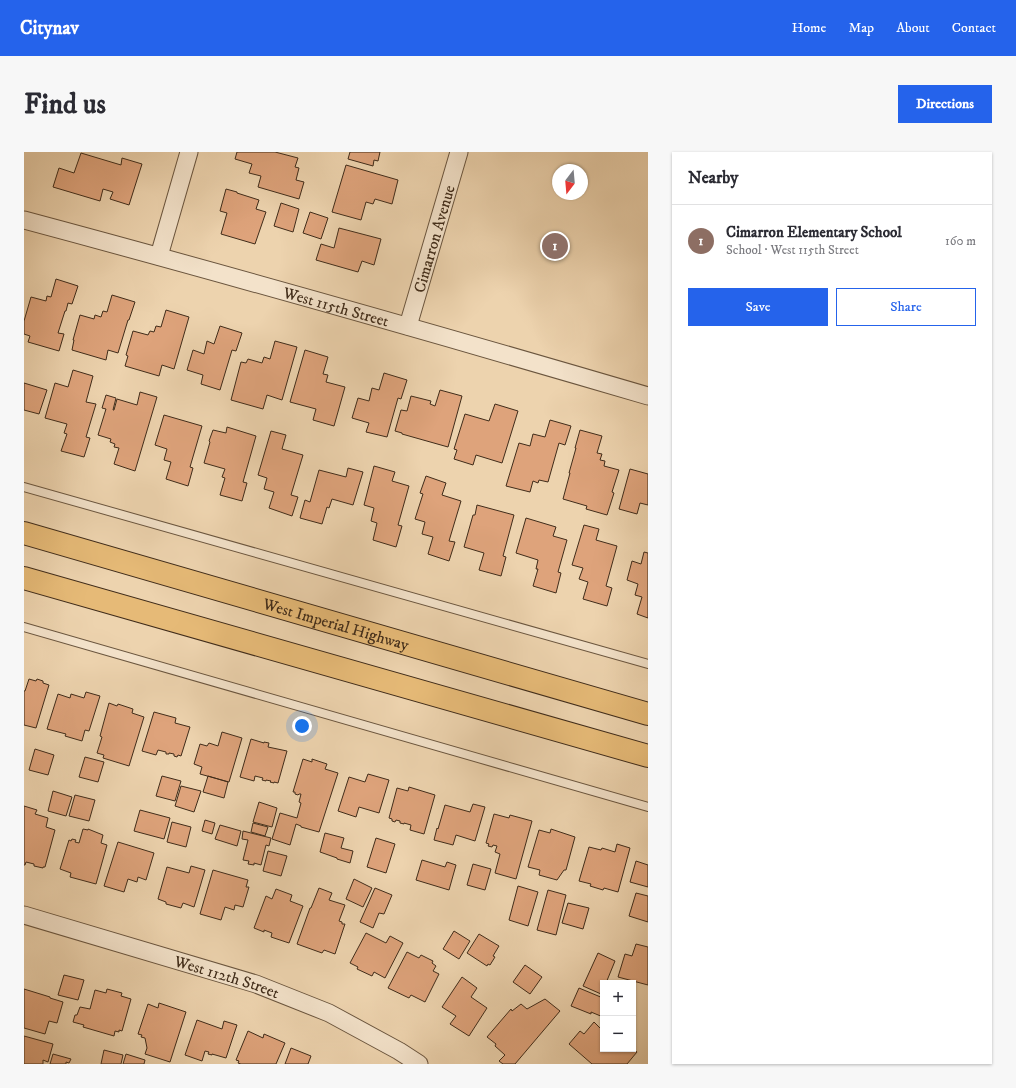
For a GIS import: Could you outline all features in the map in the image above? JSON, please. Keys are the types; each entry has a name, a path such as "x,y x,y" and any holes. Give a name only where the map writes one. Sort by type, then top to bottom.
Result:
{"main road":[{"name":"West Imperial Highway","path":"24,533 648,714"},
{"path":"24,578 648,756"}],"street":[{"path":"159,256 189,152"},
{"name":"Cimarron Avenue","path":"408,326 459,152"},
{"name":"West 115th Street","path":"24,220 159,256 408,326 648,396"},
{"name":"West 112th Street","path":"24,915 256,984 329,1013 399,1051 419,1064"}],"lane":[{"path":"24,487 648,664"},
{"path":"24,627 648,807"}],"building":[{"path":"237,152 275,152 298,158 295,167 299,168 296,180 304,182 299,199 258,187 261,176 249,173 252,164 235,159"},
{"path":"350,152 380,152 378,161 374,160 373,166 348,159"},
{"path":"81,153 121,165 122,158 142,164 129,205 110,199 113,192 103,189 100,201 53,187 59,168 74,173"},
{"path":"346,165 398,180 392,204 375,199 373,204 366,202 361,220 332,212"},
{"path":"226,189 259,200 256,209 266,212 255,244 221,234 227,213 220,211"},
{"path":"281,203 299,209 293,232 274,226"},
{"path":"310,212 328,218 321,239 303,233"},
{"path":"339,228 381,239 374,265 362,261 358,272 316,260 321,244 334,248"},
{"path":"56,279 78,286 72,304 68,303 58,333 64,334 59,351 28,342 30,336 24,334 24,321 31,297 46,301 47,296 51,297"},
{"path":"112,295 135,302 118,353 108,350 106,360 72,350 73,340 80,315 94,319 95,315 101,317 103,311 107,312"},
{"path":"166,310 189,317 174,369 162,365 159,376 125,366 128,356 126,355 133,331 148,335 150,331 154,332 156,326 161,327"},
{"path":"220,326 242,333 236,351 232,350 220,390 201,384 203,375 187,370 193,350 204,354 207,341 214,344"},
{"path":"275,341 297,347 282,400 267,395 263,409 231,400 241,362 246,363 248,359 262,363 264,357 270,359"},
{"path":"305,350 328,357 323,374 328,375 326,382 345,387 334,426 313,420 316,409 290,402"},
{"path":"73,370 93,376 86,402 96,404 86,437 90,438 84,457 61,451 67,434 64,433 67,424 45,418 55,383 68,387"},
{"path":"384,373 407,380 401,399 398,398 387,437 366,432 369,423 352,418 358,398 369,401 372,388 379,390"},
{"path":"24,383 47,390 39,414 24,410"},
{"path":"440,390 462,396 448,447 395,431 401,410 407,411 411,396 431,401 430,404 435,406"},
{"path":"140,392 157,397 135,471 114,464 119,448 114,447 115,444 110,442 111,439 98,435 106,409 102,408 106,395 116,398 114,410 117,399 137,405"},
{"path":"495,404 518,411 502,463 476,455 473,465 454,459 457,450 454,449 465,414 489,421"},
{"path":"164,415 202,426 190,467 193,468 188,486 166,479 171,462 164,460 167,449 155,445"},
{"path":"550,420 571,426 565,445 559,443 548,482 539,480 538,483 533,481 530,492 506,486 519,443 530,446 533,434 545,437"},
{"path":"227,427 256,436 243,482 247,483 242,501 220,495 225,478 222,477 225,469 204,463 213,430 226,433"},
{"path":"580,430 602,436 597,453 602,454 600,460 605,461 604,466 619,470 607,515 586,509 587,506 563,499"},
{"path":"271,431 286,435 282,449 303,455 291,495 298,497 292,516 269,508 274,492 264,489 267,478 258,475"},
{"path":"374,466 395,472 392,481 409,486 398,525 402,526 396,547 373,540 377,523 371,521 374,508 364,505"},
{"path":"348,468 363,472 353,505 332,499 329,508 327,507 322,524 300,518 305,500 310,502 319,470 346,477"},
{"path":"630,469 648,474 648,505 640,503 637,514 619,509"},
{"path":"426,476 446,483 442,495 461,501 449,541 455,542 449,561 428,554 433,537 422,534 425,522 415,519 423,494 420,493"},
{"path":"477,505 514,515 503,556 506,557 501,576 479,570 484,553 464,547"},
{"path":"526,518 556,527 553,536 567,540 558,572 561,573 556,593 533,586 538,569 536,569 538,560 516,553"},
{"path":"584,525 599,529 596,540 617,546 606,586 612,588 607,606 583,599 588,582 579,579 583,568 572,565"},
{"path":"644,552 648,553 648,618 637,614 642,597 635,595 638,584 627,580 632,561 641,564"},
{"path":"29,679 36,681 37,679 49,685 36,728 24,725 24,691"},
{"path":"86,692 100,696 89,731 85,730 82,741 65,736 66,734 47,729 58,694 70,698 71,694 84,698"},
{"path":"109,703 117,706 118,704 133,709 132,713 144,717 129,766 103,758 104,755 97,753"},
{"path":"154,712 176,718 175,723 190,727 181,756 178,755 177,757 174,756 174,754 166,754 166,752 158,750 156,755 142,751"},
{"path":"222,732 242,738 229,782 200,774 202,767 194,764 200,744 207,746 209,743 218,746"},
{"path":"251,739 269,743 268,747 287,751 278,783 262,780 263,778 255,776 254,781 240,777"},
{"path":"35,749 54,755 48,775 29,770"},
{"path":"85,757 104,762 98,782 79,777"},
{"path":"303,759 312,762 312,759 327,764 325,769 338,773 319,832 296,824 290,845 272,839 280,813 297,818 301,803 299,802 301,794 298,795 293,792"},
{"path":"368,774 389,780 379,813 359,807 356,817 338,811 349,777 365,782"},
{"path":"162,776 181,781 175,801 156,796"},
{"path":"208,776 228,782 224,798 203,792"},
{"path":"181,786 201,791 194,812 175,806"},
{"path":"409,787 435,795 424,834 410,830 411,825 400,823 400,821 396,820 395,822 389,818 397,788 408,791"},
{"path":"53,791 72,797 66,816 48,811"},
{"path":"75,795 95,800 89,821 69,816"},
{"path":"259,802 277,808 272,827 253,822"},
{"path":"473,804 485,807 475,841 456,835 453,845 434,840 445,805 470,812"},
{"path":"24,806 37,810 35,814 48,818 46,827 55,830 45,867 43,868 26,862 24,865"},
{"path":"140,810 170,818 164,839 134,831"},
{"path":"494,814 509,818 510,815 532,821 516,879 495,873 500,854 495,852 497,846 488,846 489,844 486,843"},
{"path":"205,820 215,823 212,834 202,831"},
{"path":"172,822 191,827 186,847 167,842"},
{"path":"253,823 268,827 265,836 251,832"},
{"path":"220,825 241,831 237,846 215,839"},
{"path":"83,829 88,829 103,835 101,843 107,845 96,884 70,877 71,873 60,869 69,840 76,840 75,842 79,843"},
{"path":"551,829 575,837 566,870 564,870 557,880 539,875 540,870 528,867 539,830 550,833"},
{"path":"243,831 271,838 269,846 266,845 261,865 254,863 254,865 248,864 249,861 243,860 248,840 242,839"},
{"path":"325,833 344,838 341,848 353,851 350,863 320,852"},
{"path":"376,838 395,844 386,873 367,867"},
{"path":"118,842 154,853 146,880 138,877 137,882 128,879 124,892 104,886"},
{"path":"617,844 630,848 618,892 604,888 603,890 590,886 591,884 579,881 589,847 601,850 602,848 615,852"},
{"path":"268,851 287,856 281,876 263,871"},
{"path":"422,860 445,867 447,862 456,865 449,890 416,880"},
{"path":"636,861 648,865 648,887 630,882"},
{"path":"473,864 491,869 485,890 467,885"},
{"path":"191,866 205,870 194,907 183,903 181,908 166,904 166,902 158,899 167,867 189,873"},
{"path":"213,870 248,880 246,887 249,887 243,907 235,905 234,910 225,907 221,920 200,914"},
{"path":"354,879 372,888 363,907 346,899"},
{"path":"518,886 538,892 528,926 509,920"},
{"path":"319,888 332,893 329,900 345,905 339,921 342,922 342,924 345,924 335,954 324,950 322,953 297,944"},
{"path":"375,888 392,895 384,914 379,913 373,928 360,922"},
{"path":"276,889 292,895 290,901 303,906 289,943 271,937 272,933 254,928 266,896 272,899"},
{"path":"548,890 566,895 556,935 537,930"},
{"path":"636,893 648,896 648,922 629,916"},
{"path":"568,903 589,908 583,929 562,923"},
{"path":"454,931 470,941 459,959 443,949"},
{"path":"366,933 386,943 390,936 403,943 385,978 374,972 372,976 357,969 358,967 350,963"},
{"path":"479,934 499,946 493,956 495,957 490,965 488,964 487,966 467,953"},
{"path":"636,944 648,947 648,985 636,982 636,980 618,977 625,954 632,956"},
{"path":"407,952 419,958 421,955 433,961 432,963 436,966 433,971 439,974 425,1002 411,995 409,998 388,988"},
{"path":"598,953 615,961 607,980 600,980 600,994 583,986"},
{"path":"525,965 542,977 530,994 513,982"},
{"path":"64,975 84,980 78,1000 58,995"},
{"path":"462,977 477,988 471,997 487,1008 469,1036 450,1024 456,1016 442,1007"},
{"path":"579,988 600,997 600,1016 591,1012 591,1014 571,1006"},
{"path":"24,989 63,1002 57,1023 49,1021 45,1034 24,1028"},
{"path":"107,989 122,993 121,996 131,999 122,1031 115,1031 114,1036 83,1027 84,1025 73,1022 80,1007 90,1009 95,990 106,993"},
{"path":"545,999 560,1011 515,1064 503,1064 499,1061 505,1055 495,1046 496,1044 487,1037 511,1009 512,1011 521,1004 527,1009"},
{"path":"159,1003 186,1012 170,1062 145,1054 147,1048 145,1038 138,1034 148,1004 158,1008"},
{"path":"197,1020 222,1029 224,1021 237,1025 226,1058 208,1054 209,1052 205,1051 202,1061 185,1055"},
{"path":"594,1022 600,1028 600,1052 637,1052 627,1064 592,1064 569,1044 580,1031 584,1034"},
{"path":"248,1031 263,1038 264,1034 285,1043 276,1064 238,1063 239,1061 236,1060"},
{"path":"24,1036 53,1044 48,1062 43,1060 43,1064 24,1064"},
{"path":"291,1048 311,1056 308,1064 285,1064"},
{"path":"104,1050 123,1055 121,1064 101,1064"},
{"path":"53,1054 71,1059 69,1063 66,1062 66,1064 50,1064"},
{"path":"126,1054 145,1060 144,1064 123,1064"}],"place":[{"name":"Cimarron Elementary School","path":"555,246"}]}
